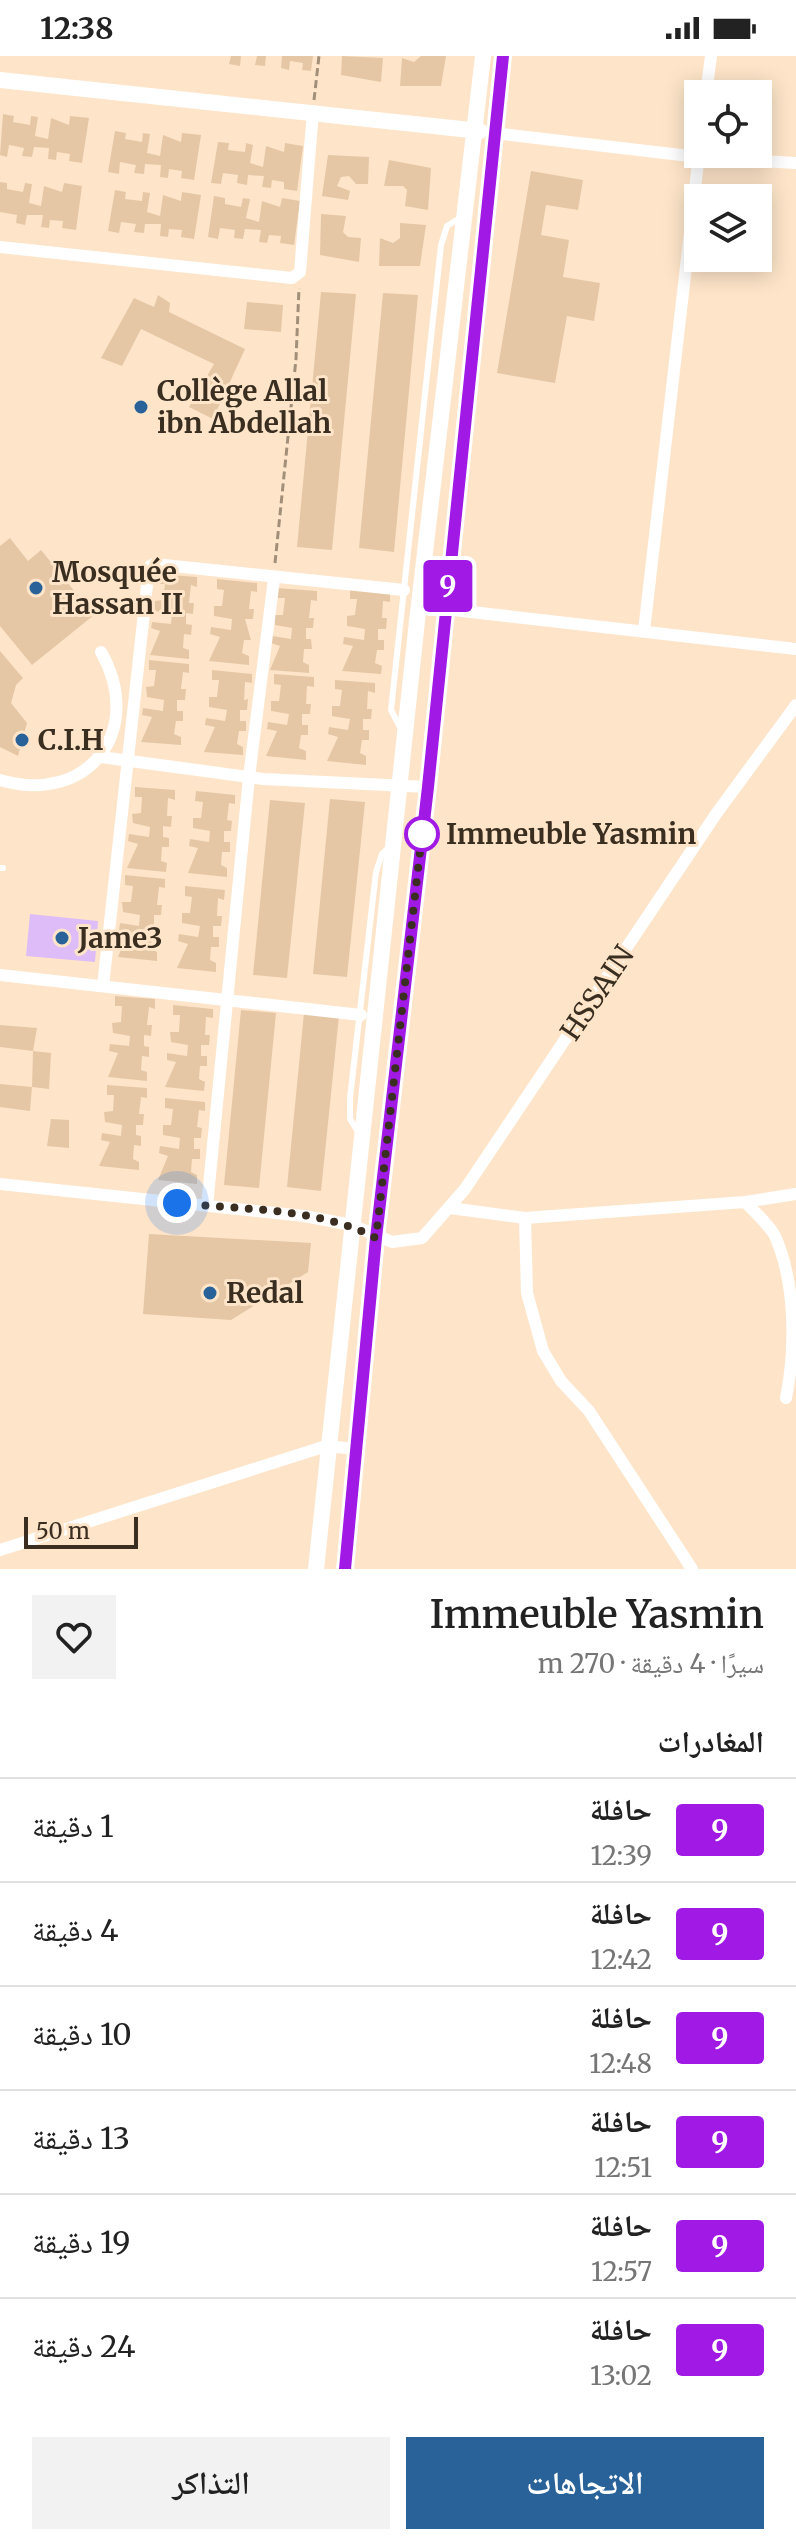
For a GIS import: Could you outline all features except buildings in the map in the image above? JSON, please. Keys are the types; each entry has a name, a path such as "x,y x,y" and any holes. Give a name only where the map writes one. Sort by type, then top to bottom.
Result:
{"street":[{"path":"316,1569 326,1446 402,784 472,131 483,56"},
{"path":"345,1569 376,1238 428,787 503,56"},
{"path":"708,80 711,56"},
{"path":"0,80 313,111 684,154"},
{"path":"0,247 292,278 300,272 313,111"},
{"path":"772,161 796,163"},
{"path":"644,631 697,168"},
{"path":"103,986 149,567 154,564 274,579 404,590"},
{"path":"207,1206 249,777 274,579"},
{"path":"445,609 796,649"},
{"path":"0,780 24,787 54,785 78,775 101,757 114,730 118,710 117,690 101,652"},
{"name":"HSSAIN","path":"376,1238 403,1244 422,1238 450,1208 716,814 796,705"},
{"path":"101,757 249,777 428,787"},
{"path":"0,975 361,1015"},
{"path":"0,1184 304,1216 352,1225 376,1238"},
{"path":"450,1208 525,1218 745,1202 796,1194"},
{"path":"745,1202 774,1234 790,1292 794,1354 786,1398"},
{"path":"525,1218 527,1293 543,1351 561,1381 589,1411 692,1569"},
{"path":"0,1550 326,1446 356,1449"}],"lane":[{"path":"406,735 391,710 441,245 447,226 464,215"},
{"path":"362,1138 350,1119 350,1098 376,872 382,854 395,843"}],"path":[{"path":"313,111 319,56"},
{"path":"274,579 296,359 300,272"}],"shaded area":[{"name":"Jame3","path":"30,914 98,921 95,962 26,956"}],"bus line":[{"name":"9","path":"345,1569 376,1238 428,787 503,56"}],"place":[{"name":"Collège Allal ibn Abdellah","path":"141,407"},
{"name":"Mosquée Hassan II","path":"36,588"},
{"name":"C.I.H","path":"22,740"},
{"name":"Immeuble Yasmin","path":"422,834"},
{"name":"Jame3","path":"62,938"},
{"name":"Redal","path":"210,1293"}],"route":[{"path":"177,1203 304,1216 352,1225 376,1238 422,834"}]}
